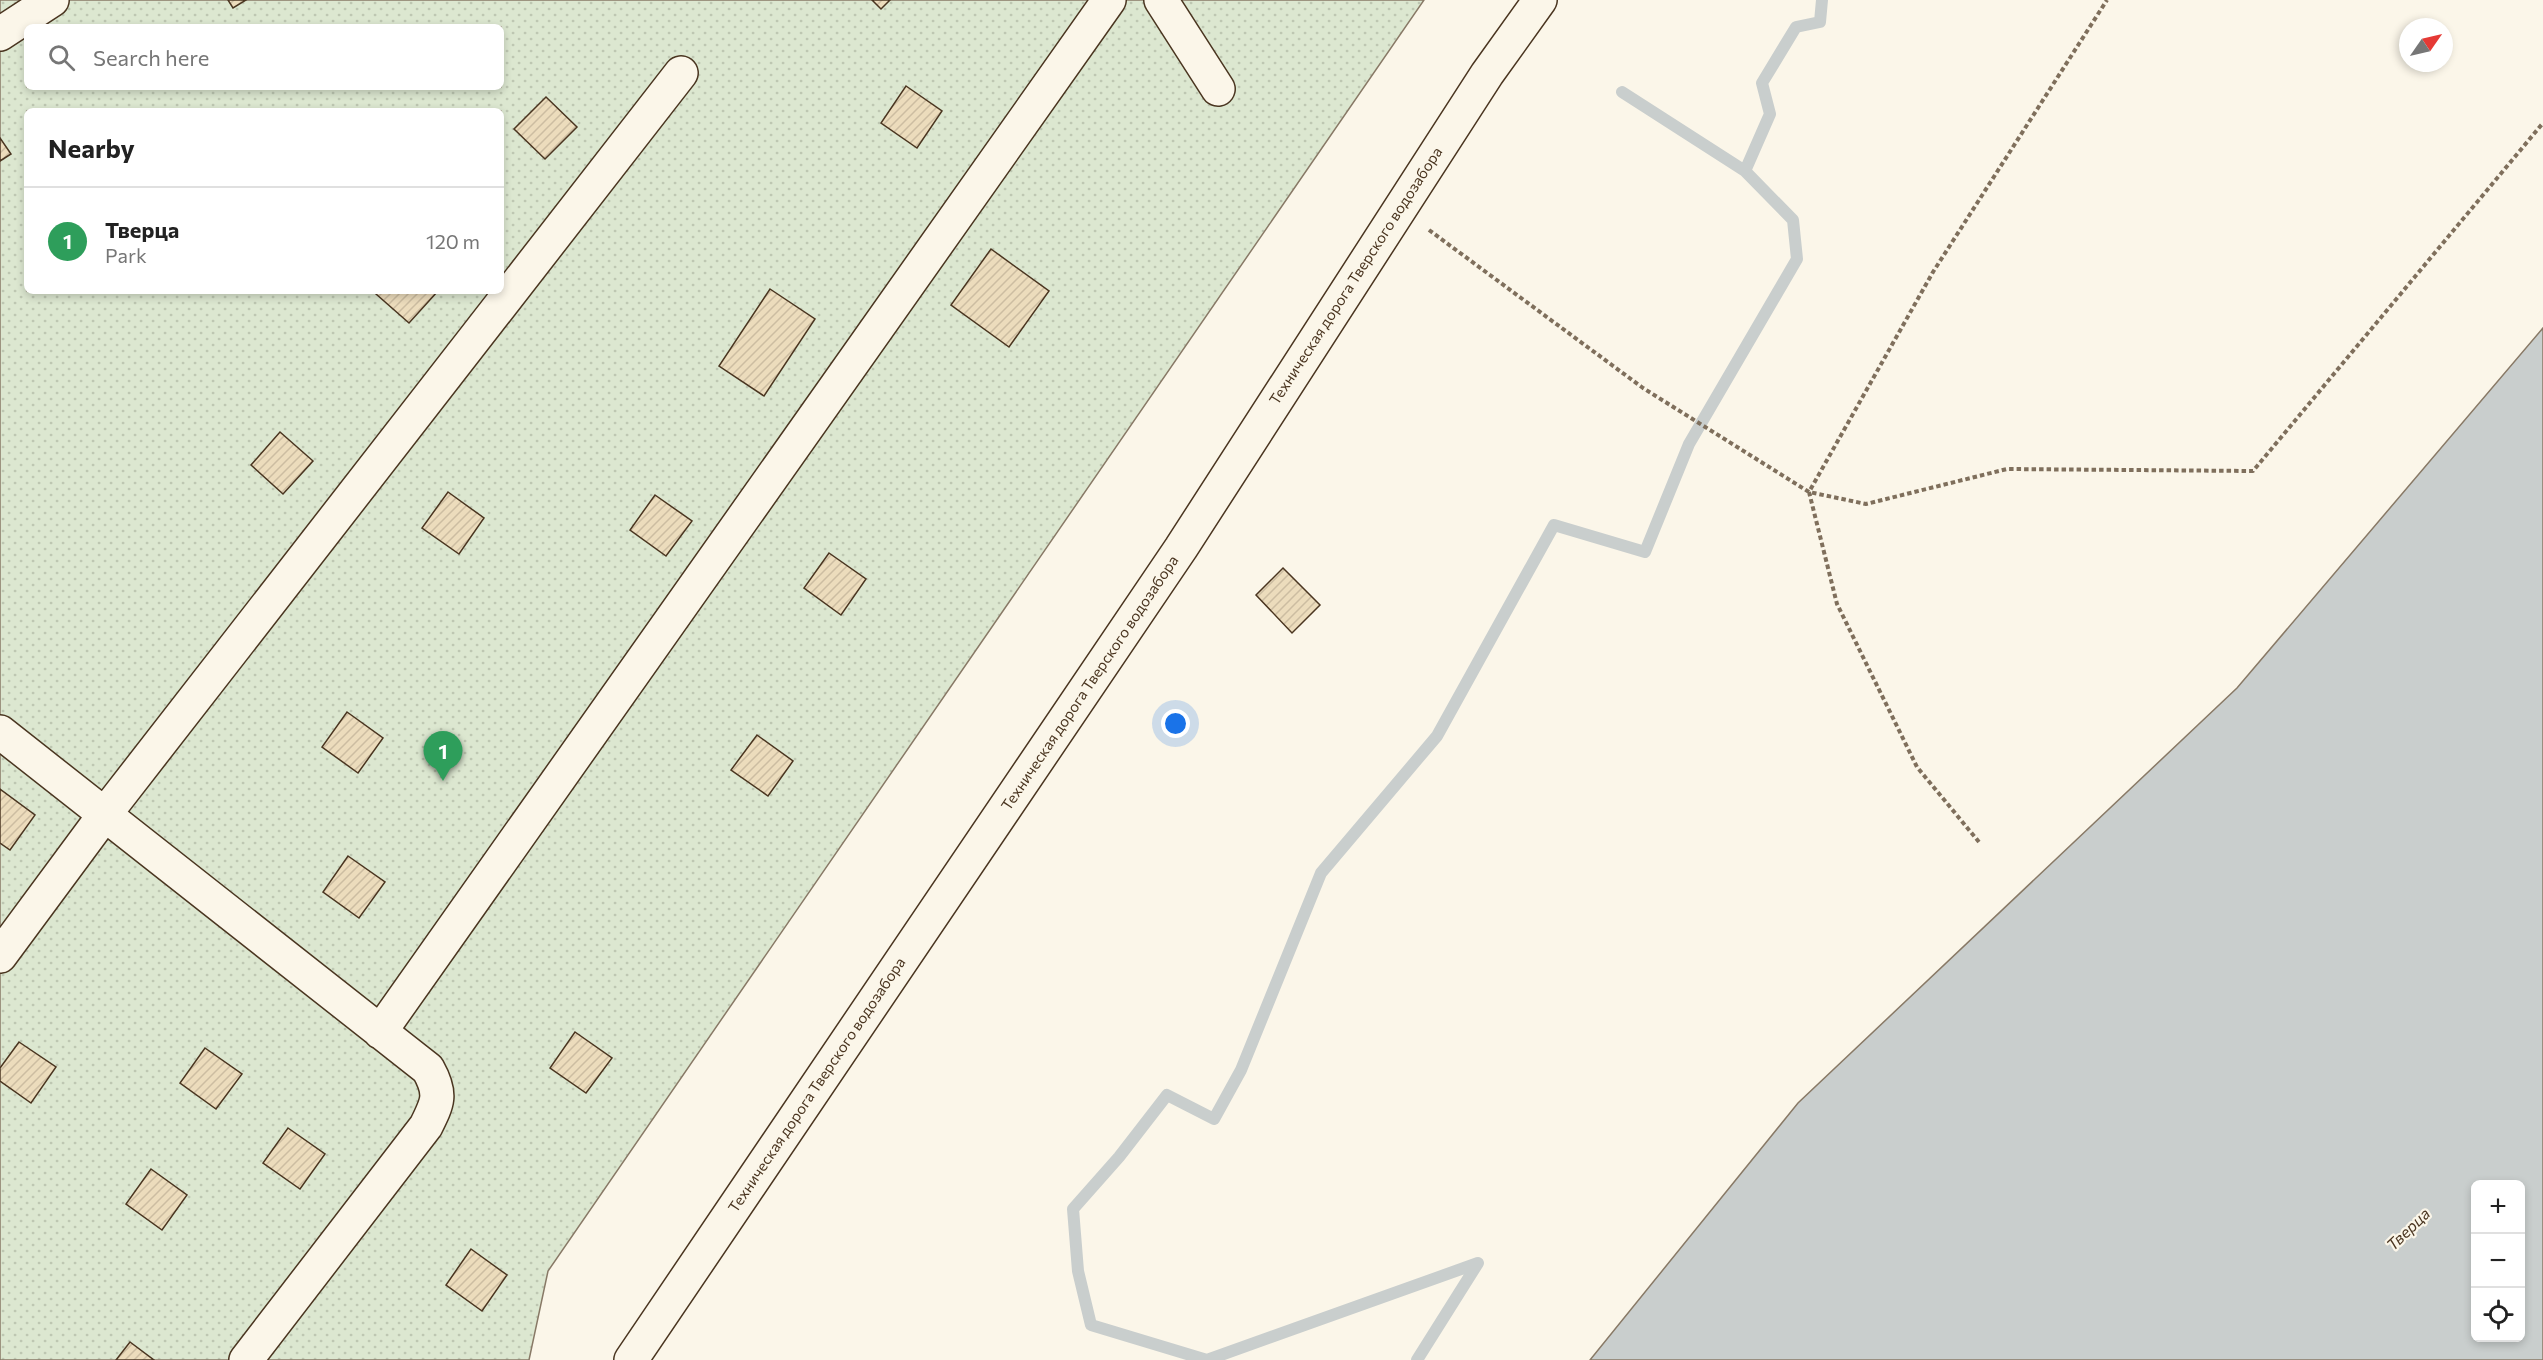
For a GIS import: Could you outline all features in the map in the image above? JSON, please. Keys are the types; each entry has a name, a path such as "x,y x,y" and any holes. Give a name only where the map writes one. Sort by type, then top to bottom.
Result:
{"lane":[{"path":"0,34 52,0"},
{"path":"380,1032 1109,0"},
{"path":"1161,0 1218,89"},
{"name":"Техническая дорога Тверского водозабора","path":"632,1360 1181,548 1487,74 1540,0"},
{"path":"0,956 105,814 681,74"},
{"path":"0,732 428,1069 435,1083 438,1101 426,1126 246,1360"}],"path":[{"path":"1979,842 1917,767 1837,604 1809,492 1932,272 2107,0"},
{"path":"1400,208 1643,388 1809,492 1866,504 2007,469 2253,471 2543,123"}],"green space":[{"path":"0,0 1424,0 548,1271 529,1360 0,1360"}],"water":[{"path":"2543,328 2543,1360 1590,1360 1798,1103 2237,688"}],"building":[{"path":"228,0 246,0 233,8"},
{"path":"872,0 890,0 881,9"},
{"path":"906,86 942,111 917,148 881,123"},
{"path":"546,97 577,127 545,159 514,129"},
{"path":"0,138 11,154 0,161"},
{"path":"991,249 1049,291 1009,347 951,305"},
{"path":"770,289 815,319 764,396 719,366"},
{"path":"376,294 435,294 409,323"},
{"path":"280,432 313,461 283,494 251,465"},
{"path":"448,492 484,518 459,554 422,528"},
{"path":"655,495 692,521 666,556 630,530"},
{"path":"829,553 866,579 841,615 804,588"},
{"path":"1283,568 1320,605 1292,633 1256,595"},
{"path":"347,712 383,738 358,773 322,747"},
{"path":"757,735 793,761 768,796 731,770"},
{"path":"0,789 35,815 10,850 0,843"},
{"path":"348,856 385,882 359,918 323,892"},
{"path":"575,1032 612,1058 586,1093 550,1068"},
{"path":"19,1042 56,1067 31,1103 0,1081 0,1068"},
{"path":"205,1048 242,1074 216,1109 180,1083"},
{"path":"288,1128 325,1154 300,1189 263,1163"},
{"path":"151,1169 187,1195 162,1230 126,1204"},
{"path":"471,1249 507,1275 482,1311 446,1285"},
{"path":"130,1342 154,1360 116,1360"}],"waterway":[{"path":"1745,171 1770,114 1762,83 1796,27 1820,22 1822,0"},
{"path":"1417,1360 1478,1263 1207,1360 1091,1325 1078,1271 1073,1209 1119,1157 1167,1095 1214,1119 1241,1070 1321,873 1437,736 1554,525 1645,552 1689,444 1797,259 1793,220 1745,171 1622,92"}],"place":[{"name":"Тверца","path":"443,781"}]}
